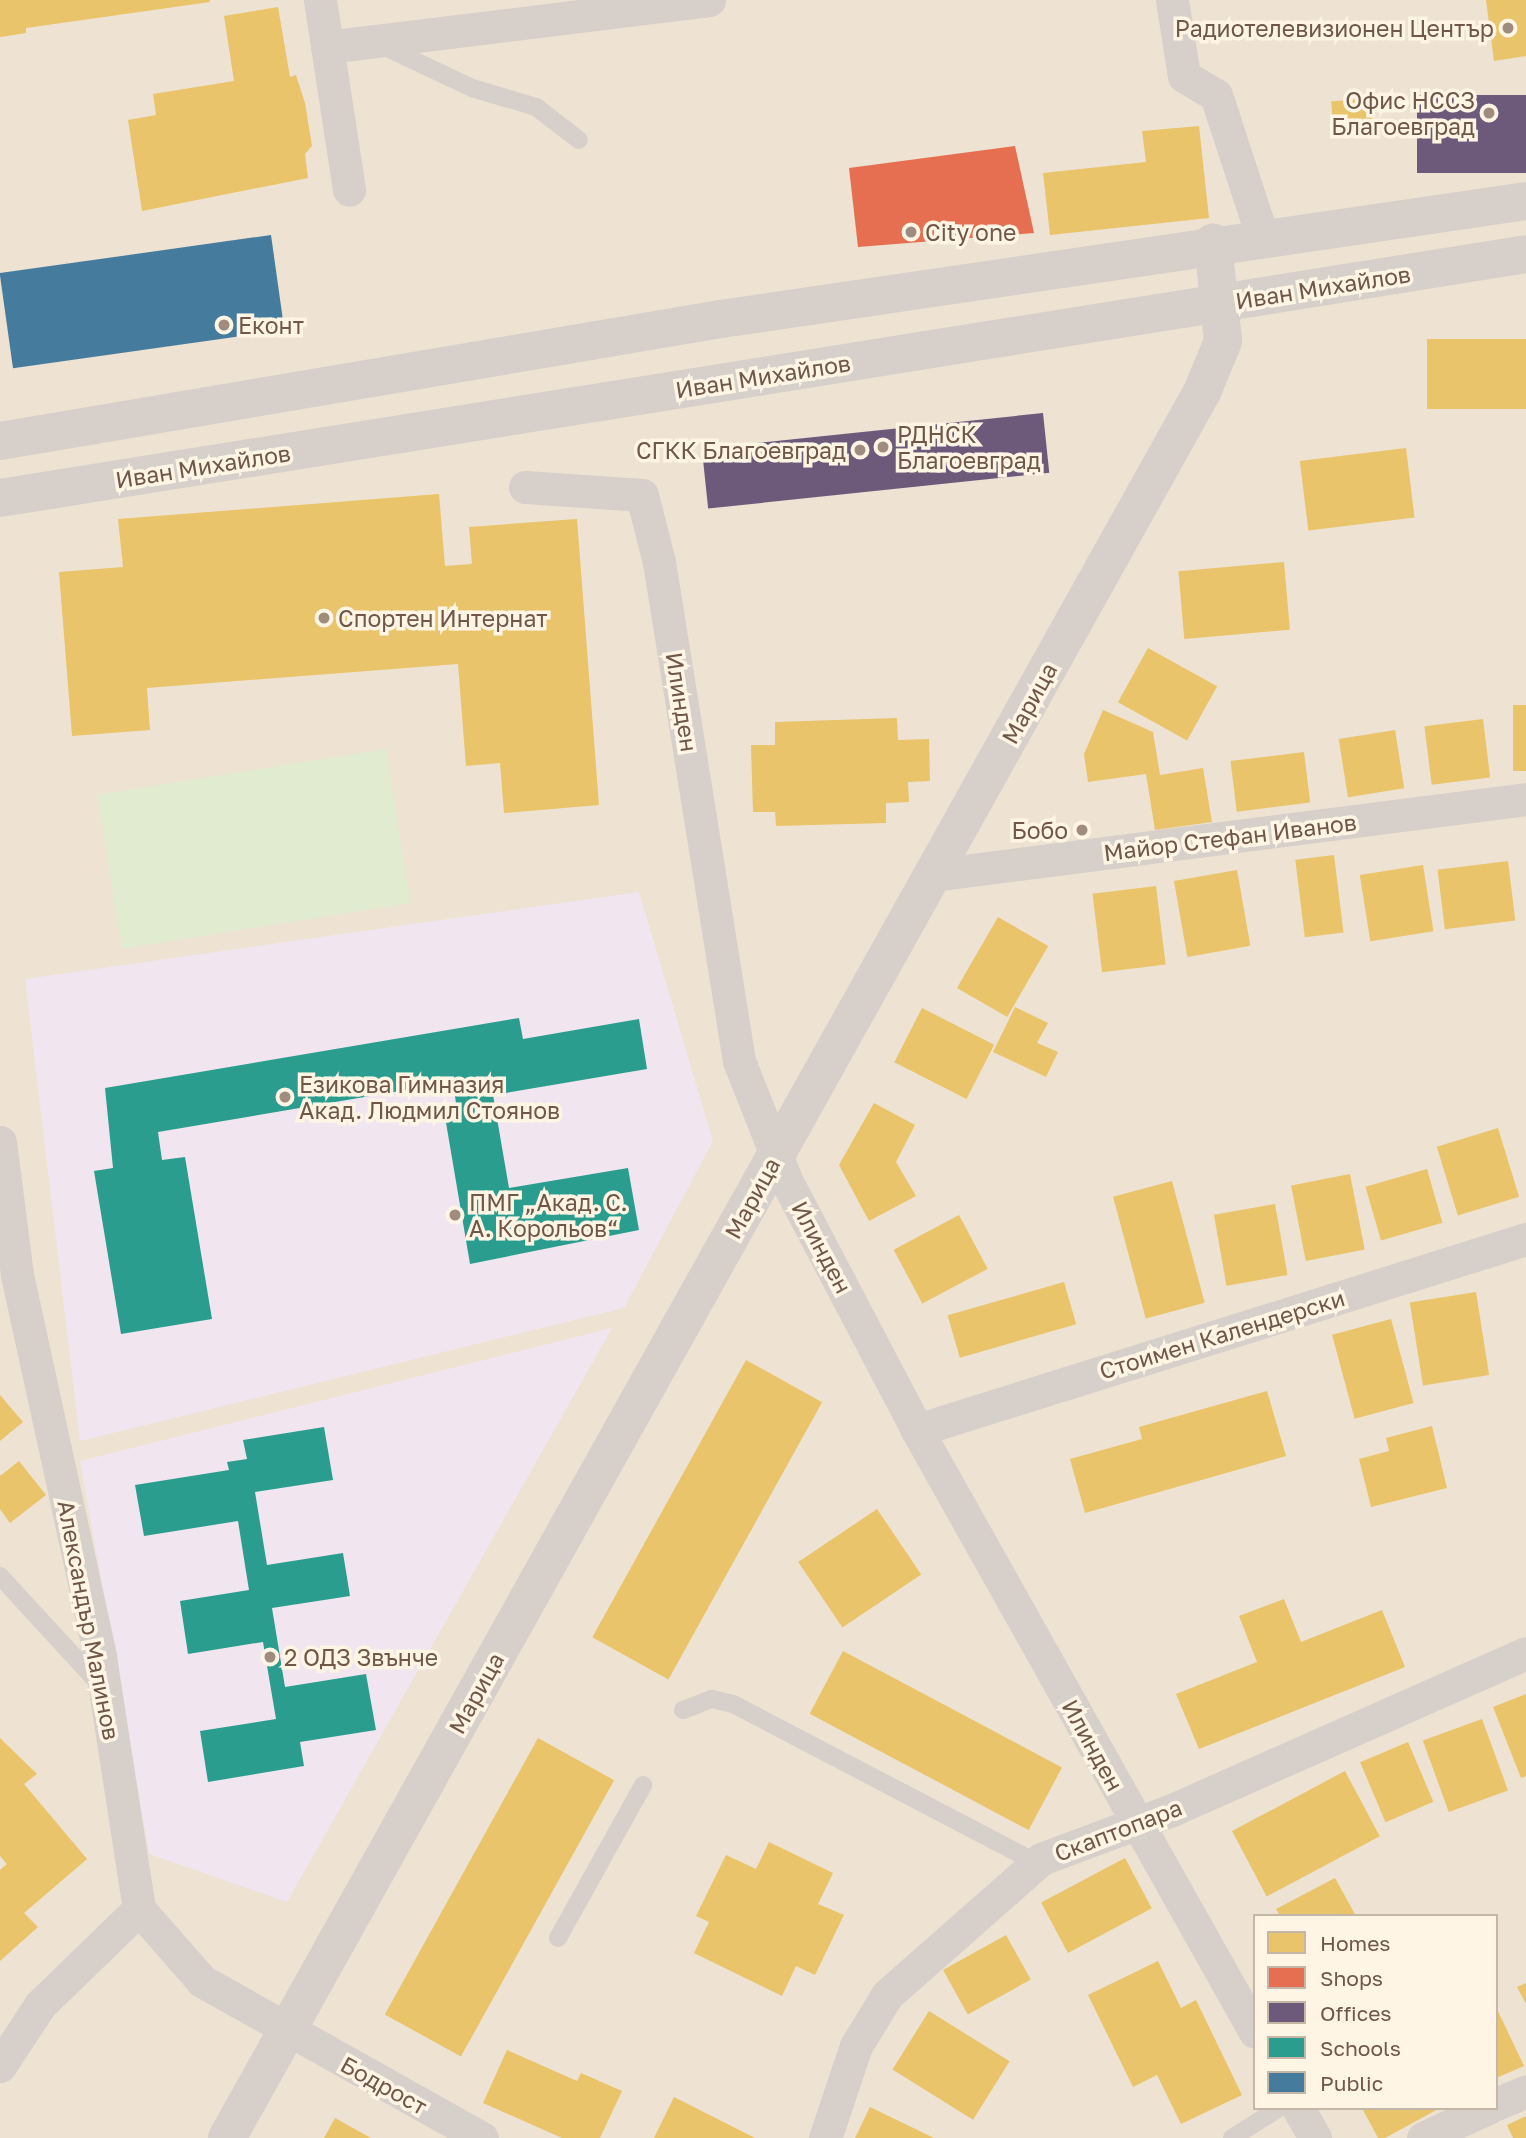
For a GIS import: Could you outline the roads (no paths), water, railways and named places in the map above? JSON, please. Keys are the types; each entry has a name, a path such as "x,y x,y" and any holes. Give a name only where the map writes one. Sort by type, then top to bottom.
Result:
{"street":[{"path":"320,0 349,190"},
{"path":"327,47 378,43 709,0"},
{"path":"1172,0 1184,76 1216,95 1262,236"},
{"path":"0,441 1213,243 1526,201"},
{"name":"Марица","path":"227,2138 1202,392 1223,341 1222,303 1213,243"},
{"name":"Иван Михайлов","path":"0,498 1526,254"},
{"name":"Илинден","path":"525,487 642,495 659,562 739,1061 777,1154 917,1430 1253,2029"},
{"name":"Майор Стефан Иванов","path":"933,875 1526,799"},
{"name":"Александър Малинов","path":"0,1142 8,1282 105,1691 139,1909"},
{"name":"Стоимен Календерски","path":"917,1430 1526,1239"},
{"name":"Скаптопара","path":"825,2138 856,2046 887,1995 1037,1863 1136,1824 1526,1653"},
{"path":"0,2066 40,2005 139,1909 202,1981 286,2032"},
{"name":"Бодрост","path":"286,2032 482,2138"},
{"path":"1498,2103 1526,2091"},
{"path":"1299,2110 1315,2138"},
{"path":"1423,2138 1484,2110"}],"lane":[{"path":"378,43 472,88 536,107 579,140"},
{"path":"0,1576 105,1691"},
{"path":"683,1710 712,1699 733,1704 1037,1863"},
{"path":"558,1938 643,1786"},
{"path":"1232,2138 1276,2110"}],"place":[{"name":"Радиотелевизионен Център","path":"1508,28"},
{"name":"Офис НССЗ Благоевград","path":"1489,113"},
{"name":"City one","path":"911,232"},
{"name":"Еконт","path":"224,325"},
{"name":"РДНСК Благоевград","path":"883,447"},
{"name":"СГКК Благоевград","path":"860,450"},
{"name":"Спортен Интернат","path":"324,618"},
{"name":"Бобо","path":"1082,830"},
{"name":"Езикова Гимназия Акад. Людмил Стоянов","path":"285,1097"},
{"name":"ПМГ „Акад. С. А. Корольов“","path":"455,1215"},
{"name":"2 ОДЗ Звънче","path":"270,1657"}]}
